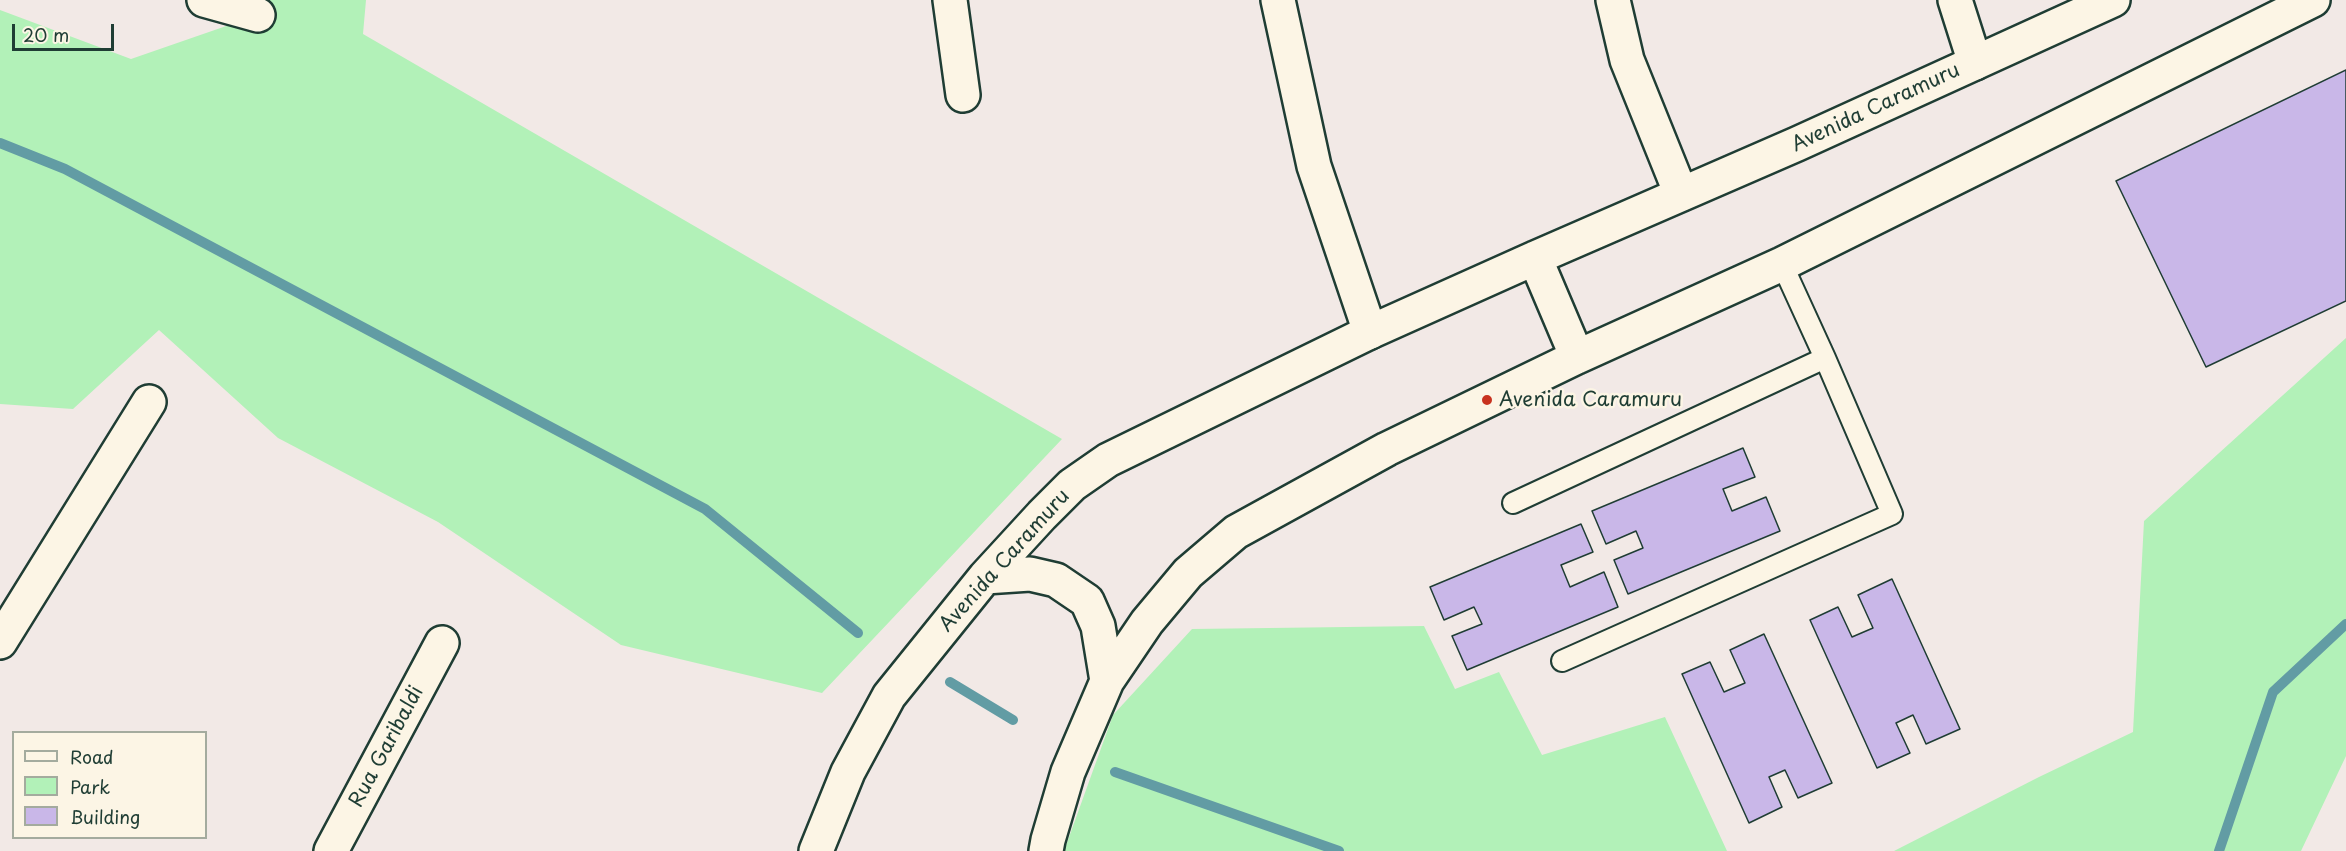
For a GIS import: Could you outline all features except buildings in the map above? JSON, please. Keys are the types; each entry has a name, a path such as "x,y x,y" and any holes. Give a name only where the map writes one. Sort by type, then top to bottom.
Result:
{"main road":[{"path":"204,0 258,15"},
{"path":"950,0 963,95"},
{"path":"1278,0 1314,166 1370,332"},
{"path":"1613,0 1627,60 1681,194"},
{"path":"1955,0 1975,63"},
{"name":"Avenida Caramuru","path":"816,851 849,772 889,696 985,577 1042,514 1072,485 1108,460 1370,332 1808,140 2113,0"},
{"path":"1046,851 1047,840 1068,772 1107,681 1147,622 1188,573 1236,532 1388,449 1577,357 1782,264 2313,0"},
{"path":"1535,258 1577,357"},
{"path":"0,642 149,402"},
{"path":"985,577 1030,574 1056,580 1087,601 1098,626 1107,681"},
{"name":"Rua Garibaldi","path":"331,851 442,643"}],"lane":[{"path":"1562,661 1892,514 1782,264"},
{"path":"1513,503 1825,358"}],"green space":[{"path":"269,0 366,0 363,34 1062,439 822,693 621,645 438,522 278,438 159,330 73,409 0,404 0,10 131,59 258,15"},
{"path":"2346,338 2346,756 2301,851 1894,851 2133,732 2144,521"},
{"path":"1424,626 1455,689 1499,672 1542,755 1665,717 1727,851 1064,851 1113,715 1192,629"}],"waterway":[{"path":"0,143 65,169 705,509 858,633"},
{"path":"2219,851 2273,692 2346,624"},
{"path":"950,682 1013,720"},
{"path":"1115,772 1339,851"}],"place":[{"name":"Avenida Caramuru","path":"1487,400"}]}
